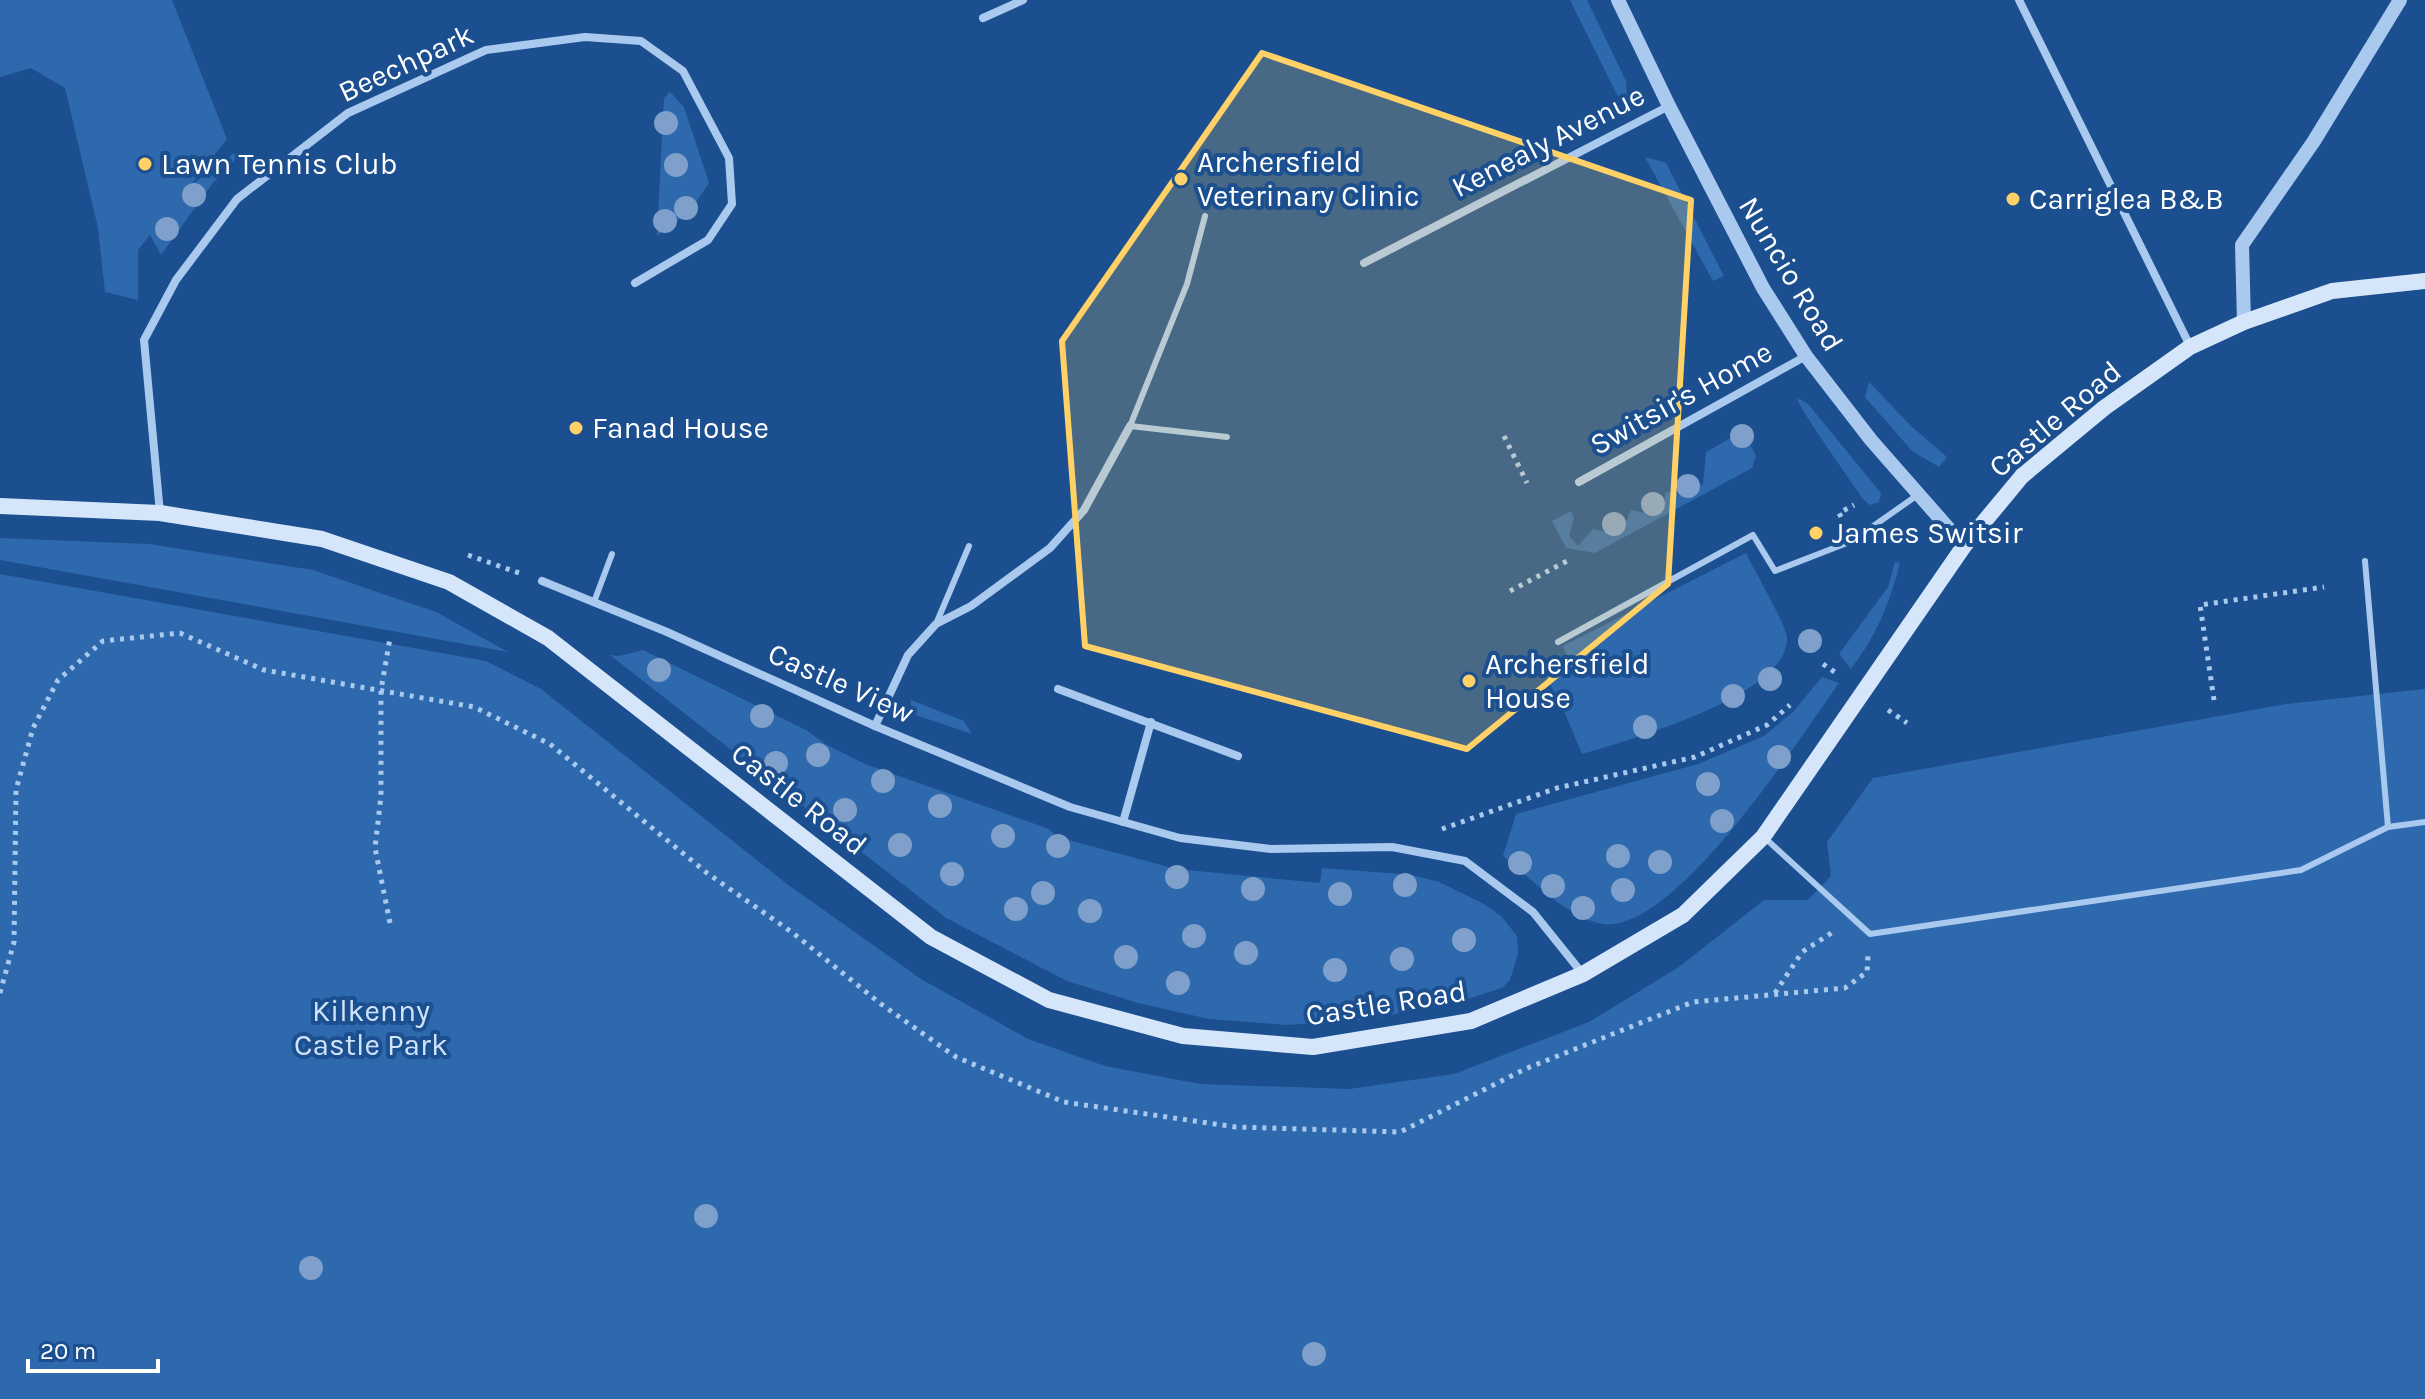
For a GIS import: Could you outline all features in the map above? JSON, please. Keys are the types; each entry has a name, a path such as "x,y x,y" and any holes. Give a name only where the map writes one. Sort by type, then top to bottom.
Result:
{"main road":[{"name":"Castle Road","path":"0,506 160,513 322,539 449,582 548,638 931,937 1049,1000 1183,1036 1313,1047 1471,1021 1583,974 1683,915 1763,837 1964,546 2022,476 2104,408 2190,347 2244,322 2332,291 2425,281"}],"street":[{"path":"983,18 1023,0"},
{"name":"Nuncio Road","path":"1618,0 1763,288 1806,356 1871,440 1964,546"},
{"path":"2019,0 2190,347"},
{"path":"2244,322 2242,245 2314,141 2400,0"},
{"name":"Beechpark","path":"160,513 144,340 176,280 237,199 348,113 486,50 585,37 641,41 683,71 729,158 732,204 708,240 635,283"},
{"name":"Kenealy Avenue","path":"1364,263 1669,106"},
{"name":"Switsir's Home","path":"1579,482 1806,356"},
{"path":"875,726 908,655 936,624 971,606 1050,548 1084,510 1130,426"},
{"name":"Castle View","path":"542,581 1070,807 1180,838 1271,849 1392,847 1465,861 1533,912 1583,974"},
{"path":"1058,689 1238,756"},
{"path":"1123,822 1151,722"}],"lane":[{"path":"1205,216 1187,284 1130,426 1227,437"},
{"path":"1558,642 1753,535 1775,571 1852,541 1919,494"},
{"path":"936,624 969,546"},
{"path":"594,602 612,554"},
{"path":"2365,561 2388,827"},
{"path":"1763,837 1870,934 2301,870 2388,827 2425,822"}],"path":[{"path":"1504,436 1527,483"},
{"path":"1510,591 1567,561"},
{"path":"2214,700 2200,605 2324,587"},
{"path":"0,993 14,942 16,790 33,728 58,680 103,641 180,633 264,670 474,707 550,744 707,873 793,933 881,1004 956,1057 1064,1102 1236,1127 1400,1132 1525,1069 1693,1002 1845,988 1867,972 1870,934"},
{"path":"390,638 381,690 381,796 375,848 390,923"},
{"path":"1823,664 1843,678"},
{"path":"1392,847 1557,788 1695,757 1767,725 1790,705"},
{"path":"1888,710 1907,723"},
{"path":"1774,994 1802,952 1835,931 1850,916"}],"highlighted area":[{"path":"1262,53 1691,200 1668,584 1467,749 1085,646 1062,341"}],"green space":[{"name":"Lawn Tennis Club","path":"0,0 172,0 227,139 190,186 234,153 237,158 212,184 161,255 150,235 138,250 138,300 105,292 98,228 65,88 31,68 0,77"},
{"path":"1570,0 1587,0 1626,81 1627,96 1621,103"},
{"path":"670,92 684,107 709,183 690,211 657,236 664,98"},
{"path":"1645,157 1666,163 1724,276 1713,281"},
{"path":"1869,382 1911,426 1947,457 1939,467 1912,451 1865,397"},
{"path":"1797,398 1808,404 1881,493 1879,502 1870,505 1863,499"},
{"path":"1743,431 1756,456 1752,468 1595,553 1566,548 1552,521 1571,511 1574,518 1569,536 1578,546 1593,529 1605,532 1612,520 1626,522 1631,510 1645,513 1650,501 1664,504 1666,492 1683,495 1685,482 1703,485 1706,452"},
{"path":"0,538 149,544 313,570 436,612 508,652 0,560"},
{"path":"1746,553 1787,637 1781,658 1763,678 1702,712 1667,727 1582,754 1546,677 1570,666 1563,646"},
{"path":"1895,562 1900,563 1887,605 1875,632 1851,669 1839,654 1888,587"},
{"name":"Kilkenny Castle Park","path":"0,574 486,661 541,689 787,884 921,979 1028,1039 1105,1066 1200,1084 1349,1089 1454,1074 1589,1022 1679,967 1764,900 1808,900 1831,876 1827,842 1873,778 2286,704 2425,689 2425,1399 0,1399"},
{"path":"643,650 806,730 827,745 865,764 1049,829 1057,837 1176,869 1320,883 1322,868 1412,875 1439,882 1484,904 1501,916 1517,936 1518,954 1510,980 1502,988 1455,1003 1363,1020 1287,1025 1209,1019 1138,1003 1067,981 946,918 610,655"},
{"path":"1822,677 1839,683 1766,786 1699,867 1664,899 1632,919 1602,924 1576,914 1503,856 1516,814 1698,764 1764,736 1794,711"},
{"path":"911,700 964,721 972,734 910,713"}],"place":[{"name":"Lawn Tennis Club","path":"145,164"},
{"name":"Archersfield Veterinary Clinic","path":"1181,179"},
{"name":"Carriglea B&B","path":"2013,199"},
{"name":"Fanad House","path":"576,428"},
{"name":"James Switsir","path":"1816,533"},
{"name":"Archersfield House","path":"1469,681"}]}
